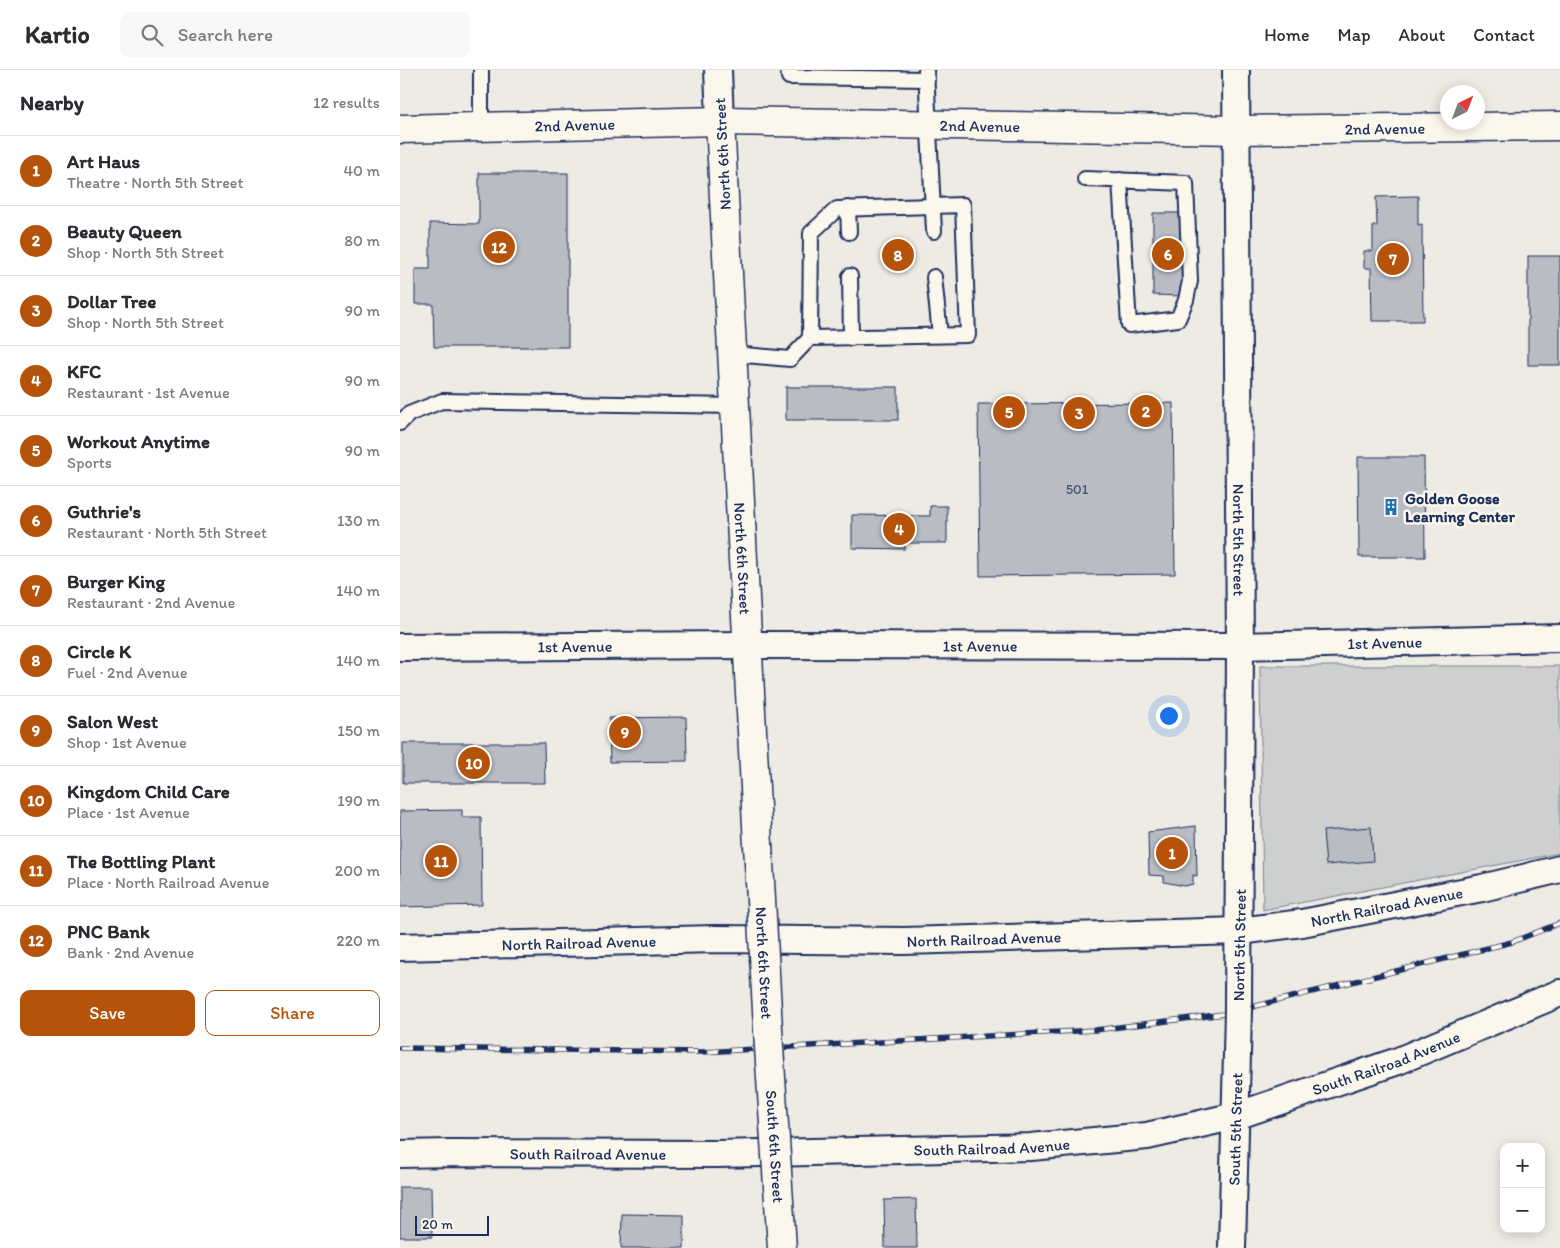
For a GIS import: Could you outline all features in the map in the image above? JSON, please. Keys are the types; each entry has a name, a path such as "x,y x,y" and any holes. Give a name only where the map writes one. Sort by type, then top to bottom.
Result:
{"main road":[{"name":"2nd Avenue","path":"400,129 720,121 1237,130 1560,126"},
{"name":"North 6th Street","path":"720,121 769,1047"},
{"name":"South 6th Street","path":"769,1047 782,1248"}],"street":[{"name":"North 6th Street","path":"718,70 720,121"},
{"name":"North 5th Street","path":"1236,70 1240,646 1240,940 1238,1009"},
{"name":"1st Avenue","path":"400,647 749,645 1240,646 1560,638"},
{"name":"North Railroad Avenue","path":"400,946 715,939 904,941 1240,940 1311,922 1482,888 1560,869"},
{"name":"South Railroad Avenue","path":"400,1154 718,1154 1032,1146 1147,1136 1236,1116 1398,1061 1560,994"},
{"name":"South 5th Street","path":"1232,1248 1238,1009"}],"lane":[{"path":"481,70 481,127"},
{"path":"788,70 789,77 926,74 934,232"},
{"path":"1085,179 1120,180 1186,183 1190,281 1186,300 1178,320 1128,325 1120,180"},
{"path":"733,354 790,359 810,338 811,233 837,209 962,205 968,335 810,338"},
{"path":"848,208 849,232"},
{"path":"850,276 851,338"},
{"path":"934,277 940,335"},
{"path":"400,423 409,414 442,401 735,406"}],"shaded area":[{"path":"1260,666 1560,666 1560,853 1263,910"}],"building":[{"path":"479,173 568,173 568,347 434,347 433,304 415,304 415,269 430,269 430,223 479,224"},
{"path":"1418,196 1418,225 1422,224 1423,321 1372,321 1371,268 1364,268 1364,251 1373,251 1373,226 1377,226 1376,197"},
{"path":"1153,213 1183,213 1182,296 1153,295"},
{"path":"1528,256 1560,256 1560,365 1528,365"},
{"path":"786,387 898,387 898,420 786,420"},
{"path":"1173,403 1175,574 980,576 978,404"},
{"name":"Golden Goose Learning Center","path":"1358,457 1424,457 1425,557 1359,557"},
{"path":"930,506 947,506 947,543 905,543 905,549 852,548 852,515 930,516"},
{"path":"686,717 687,761 610,762 609,718"},
{"path":"403,743 544,743 545,783 403,783"},
{"path":"462,810 462,817 481,817 482,905 400,907 400,811"},
{"path":"1196,826 1197,876 1193,875 1193,884 1185,886 1164,882 1164,876 1149,875 1148,832"},
{"path":"1371,827 1373,861 1326,865 1323,831"},
{"path":"400,1187 431,1187 432,1237 400,1237"},
{"path":"916,1199 917,1248 885,1248 884,1200"},
{"path":"622,1214 684,1215 684,1248 621,1248"}],"railway":[{"path":"400,1048 702,1052 1095,1030 1224,1014 1512,942 1560,923"}],"place":[{"name":"PNC Bank","path":"499,247"},
{"name":"Guthrie's","path":"1168,254"},
{"name":"Circle K","path":"898,255"},
{"name":"Burger King","path":"1393,259"},
{"name":"Beauty Queen","path":"1146,411"},
{"name":"Workout Anytime","path":"1009,412"},
{"name":"Dollar Tree","path":"1079,413"},
{"name":"Golden Goose Learning Center","path":"1391,507"},
{"name":"KFC","path":"899,529"},
{"name":"Salon West","path":"625,732"},
{"name":"Kingdom Child Care","path":"474,763"},
{"name":"Art Haus","path":"1172,853"},
{"name":"The Bottling Plant","path":"441,861"}]}
